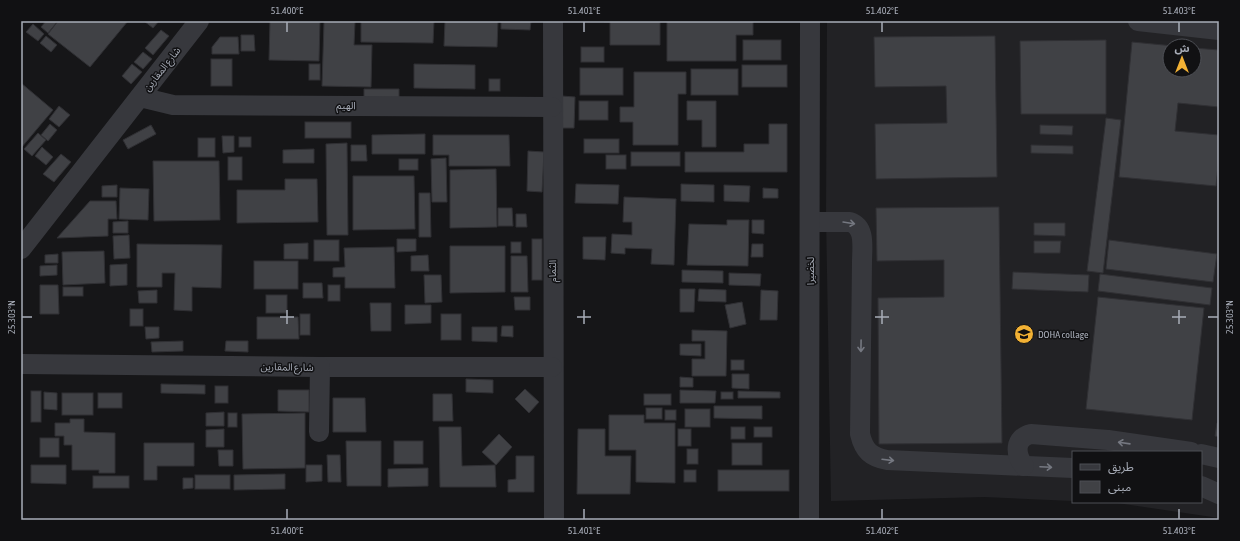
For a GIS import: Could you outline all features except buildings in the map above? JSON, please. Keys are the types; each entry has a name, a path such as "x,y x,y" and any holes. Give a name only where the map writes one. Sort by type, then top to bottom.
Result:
{"street":[{"name":"شارع المقارين","path":"21,249 199,21"},
{"name":"الثمام","path":"552,21 552,367 554,520"},
{"name":"لخضيرا","path":"809,520 811,222 810,21"},
{"path":"1138,21 1219,30"},
{"name":"الهيم","path":"140,97 173,104 552,106"},
{"path":"811,222 850,222 856,224 860,228 862,262 860,434 862,444 868,452 876,458 887,460 1072,468"},
{"name":"شارع المقارين","path":"21,364 320,367 552,367"},
{"path":"319,432 320,367"},
{"path":"1024,466 1019,459 1019,444 1025,435 1031,434 1108,440 1184,451"},
{"path":"1202,454 1219,458"},
{"path":"1202,486 1219,494"}],"shaded area":[{"name":"DOHA collage","path":"827,21 1219,21 1219,518 1117,503 1202,503 1202,451 1072,451 1072,501 984,497 831,501 826,215"}],"place":[{"name":"DOHA collage","path":"1024,334"}]}
